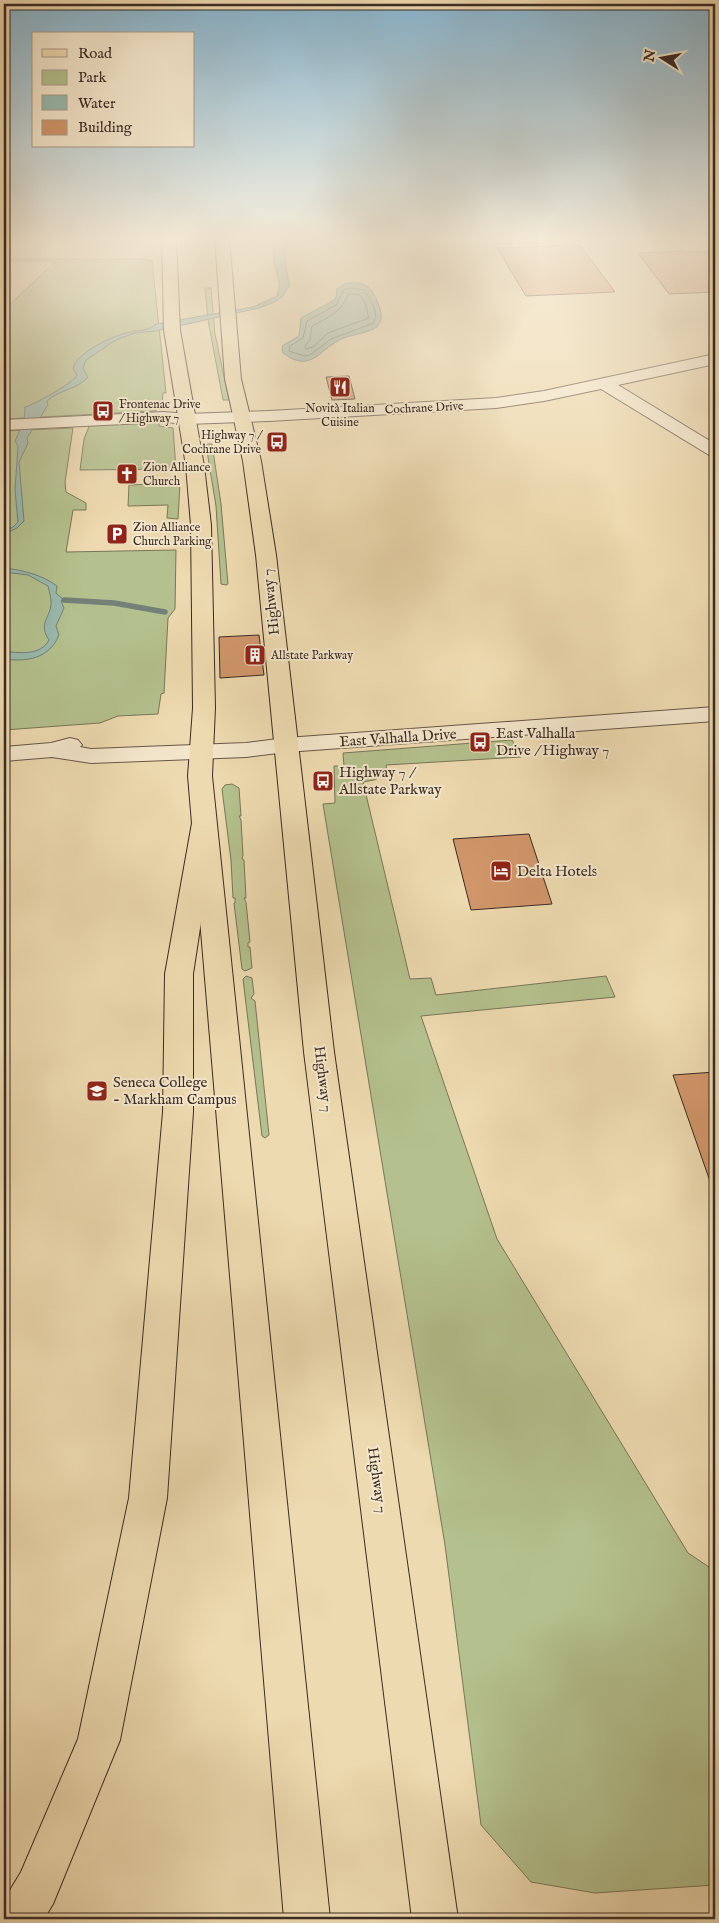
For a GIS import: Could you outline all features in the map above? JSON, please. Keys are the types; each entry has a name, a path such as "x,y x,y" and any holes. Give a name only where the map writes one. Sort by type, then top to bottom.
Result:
{"main road":[{"path":"172,328 195,466 201,525 204,708 200,776 307,1919"},
{"name":"Highway 7","path":"228,328 233,379 252,461 266,556 319,1052 435,1919"},
{"path":"28,1904 99,1740 148,1498 178,1119 179,974 204,823"}],"street":[{"name":"Cochrane Drive","path":"4,425 164,417 187,419 422,409 496,403 544,396 715,359"},
{"path":"603,384 715,451"},
{"name":"East Valhalla Drive","path":"201,742 246,750 715,714"},
{"path":"4,754 52,750 91,756 201,742"}],"green space":[{"path":"4,328 159,328 166,393 163,393 162,404 157,405 156,411 4,419"},
{"path":"209,328 214,328 229,400 223,400"},
{"path":"159,422 159,426 173,428 176,469 80,470 84,439 90,424"},
{"path":"73,428 65,482 66,492 86,503 86,510 73,510 66,552 176,550 175,609 168,618 164,693 161,694 158,714 118,716 100,723 4,730 4,431"},
{"path":"212,444 221,504 228,584 226,585 221,584 216,506 206,445"},
{"path":"180,483 178,519 167,518 168,505 128,506 129,485"},
{"path":"512,740 521,757 386,765 387,774 374,780 363,782 410,979 431,978 436,995 606,976 615,997 421,1016 497,1239 688,1553 715,1571 715,1885 595,1893 531,1882 481,1825 445,1545 323,804 335,803 334,766 344,766 343,753"},
{"path":"232,784 239,788 241,816 239,816 241,820 246,898 244,898 250,942 248,947 250,947 252,968 245,971 242,969 235,898 233,898 231,860 222,789 225,785"},
{"path":"246,976 252,978 254,994 251,998 255,1001 269,1135 265,1138 262,1136 243,979"}],"water":[{"path":"171,328 135,333 116,340 86,360 83,368 88,377 84,381 47,401 48,405 27,438 28,443 19,462 24,521 17,528 4,534 4,531 13,527 18,522 15,490 18,446 15,441 24,421 25,407 53,393 74,379 77,375 73,369 75,363 88,351 105,341 123,334 147,329"},
{"path":"300,328 375,328 344,338 315,357 301,361 283,353 282,346 299,336"},
{"path":"4,568 25,572 45,579 57,586 56,593 64,600 61,601 64,608 56,626 59,635 49,649 36,657 21,660 4,659 4,651 22,653 35,651 41,649 49,640 44,629 51,607 48,586 28,575 4,572"}],"building":[{"path":"349,376 355,399 332,400 326,377"},
{"path":"259,635 264,675 220,678 219,637"},
{"name":"Delta Hotels","path":"529,834 552,904 471,910 453,839"},
{"path":"715,1072 715,1187 712,1187 673,1075"}],"waterway":[{"path":"64,600 114,603 165,612"}],"place":[{"name":"Novità Italian Cuisine","path":"340,387"},
{"name":"Frontenac Drive / Highway 7","path":"103,411"},
{"name":"Highway 7 / Cochrane Drive","path":"277,442"},
{"name":"Zion Alliance Church","path":"127,474"},
{"name":"Zion Alliance Church Parking","path":"117,534"},
{"name":"Allstate Parkway","path":"255,655"},
{"name":"East Valhalla Drive / Highway 7","path":"480,742"},
{"name":"Highway 7 / Allstate Parkway","path":"323,781"},
{"name":"Delta Hotels","path":"501,871"},
{"name":"Seneca College - Markham Campus","path":"97,1091"}]}
